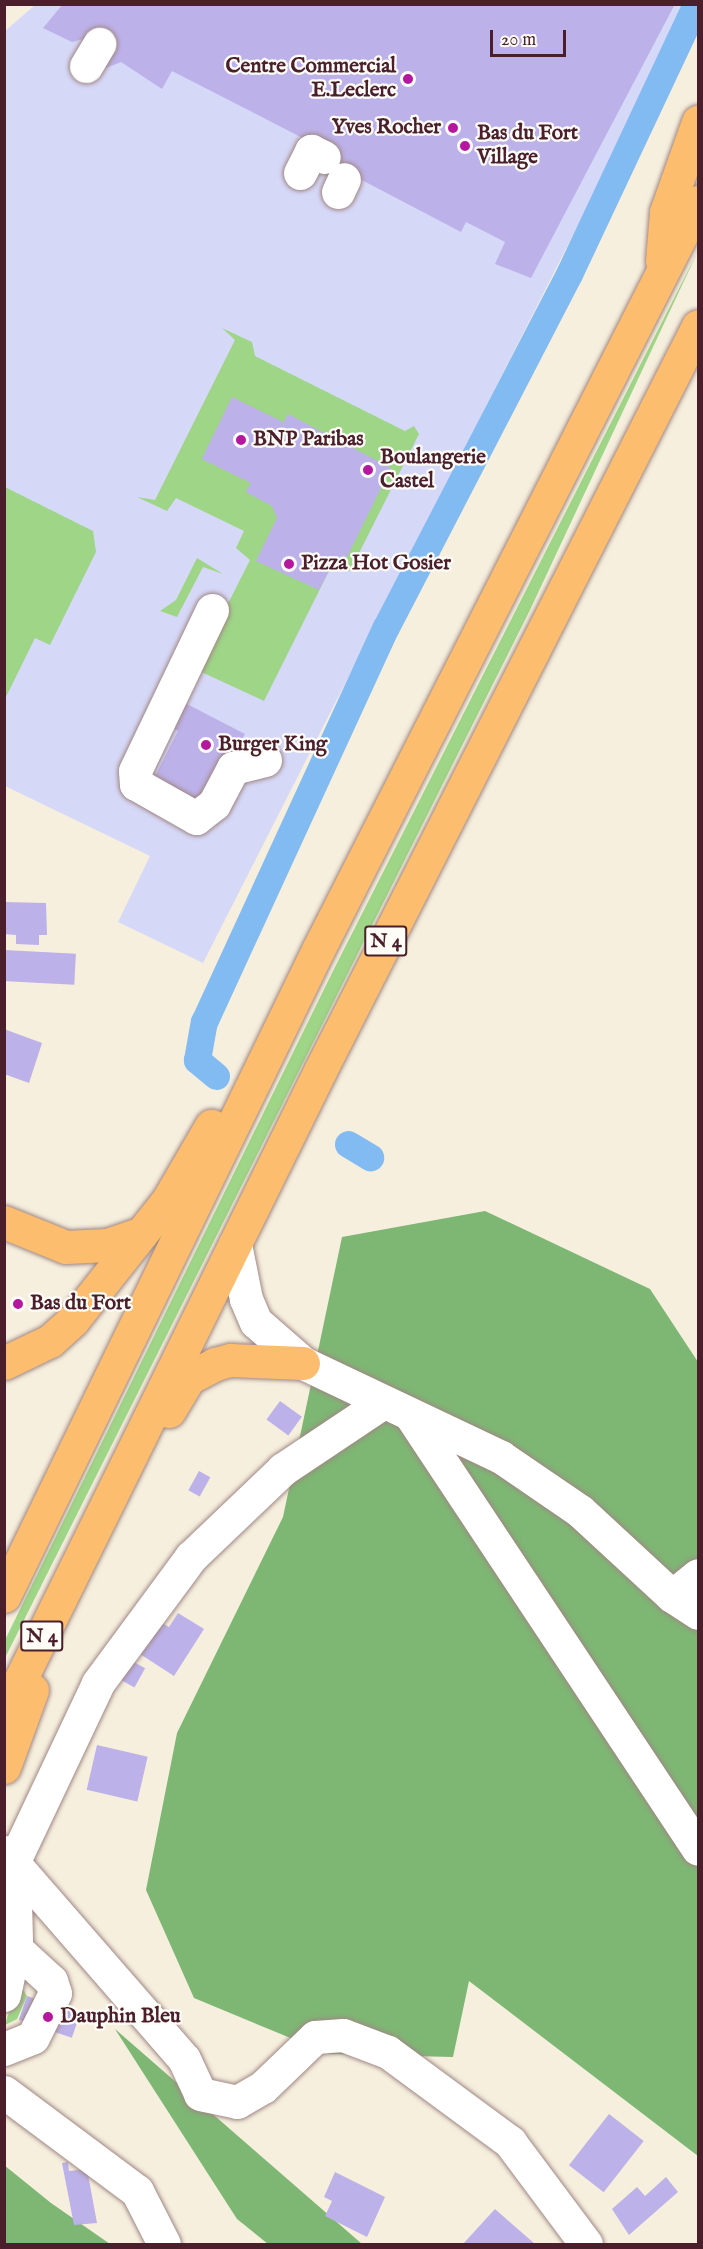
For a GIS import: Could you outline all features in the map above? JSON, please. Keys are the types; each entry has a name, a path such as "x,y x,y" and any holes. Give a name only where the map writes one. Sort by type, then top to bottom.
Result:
{"highway":[{"path":"661,277 666,212 699,122"},
{"name":"N 4","path":"4,1596 318,950 699,202"},
{"name":"N 4","path":"4,1713 235,1244 699,326"},
{"path":"4,1363 50,1341 72,1320 168,1200 318,950"},
{"path":"9,1222 66,1247 107,1245 141,1233"},
{"path":"120,1474 189,1378 230,1360 303,1363"},
{"path":"4,1767 79,1558"}],"street":[{"path":"212,610 135,771 135,784 196,819 214,804 233,768 265,760"},
{"path":"235,1244 246,1299 256,1322 303,1363 411,1416 501,1456 563,1499 685,1604 699,1575"},
{"path":"4,1995 14,1947 9,1856 98,1683 191,1557 283,1469 382,1402"},
{"path":"411,1416 699,1850"},
{"path":"9,1856 184,2059 200,2094 237,2102 263,2086 315,2037 343,2035 388,2052 510,2142 586,2244"},
{"path":"4,2049 33,2037 55,1993 51,1981 14,1947"},
{"path":"4,2092 137,2191 164,2244"}],"shaded area":[{"path":"36,4 690,5 203,963 118,922 150,856 5,786 4,32"}],"green space":[{"path":"698,251 530,610 5,1658 5,1640 333,971"},
{"path":"222,328 252,342 255,356 405,431 414,426 419,434 350,571 333,563 264,701 195,669 250,560 236,548 244,531 176,498 167,511 137,497 155,500 235,340"},
{"path":"5,487 93,531 96,552 50,645 35,638 5,699"},
{"path":"197,558 223,574 203,567 177,617 160,611 176,600"},
{"path":"485,1211 650,1289 698,1362 698,2156 469,1981 453,2057 329,2054 194,1998 146,1890 177,1733 283,1517 342,1237"},
{"path":"18,1981 27,1996 17,2019 5,2025"},
{"path":"115,2029 362,2244 268,2244 237,2219"},
{"path":"4,2165 51,2203 110,2244 5,2244"}],"building":[{"name":"Bas du Fort Village","path":"63,4 675,4 531,278 495,264 505,242 466,222 461,232 356,177 353,184 326,150 172,71 162,89 121,62 106,68 86,56 83,39 72,42 43,28"},
{"name":"BNP Paribas","path":"232,397 283,422 253,484 202,459"},
{"path":"288,414 391,468 347,557 333,563 319,590 256,561 277,518 272,506 246,492"},
{"name":"Burger King","path":"185,703 245,734 200,809 151,784 178,731 172,728"},
{"path":"4,902 46,903 47,935 39,935 39,945 16,944 16,935 4,934"},
{"path":"4,950 76,954 74,985 4,981"},
{"path":"4,1029 42,1043 29,1083 4,1074"},
{"path":"280,1401 302,1417 288,1435 266,1420"},
{"path":"199,1471 210,1477 200,1497 188,1490"},
{"path":"178,1613 204,1629 174,1676 140,1654 160,1622 169,1627"},
{"path":"125,1657 145,1668 134,1687 114,1676"},
{"path":"97,1745 148,1757 137,1802 87,1790"},
{"name":"Dauphin Bleu","path":"27,1996 80,2014 72,2038 19,2020"},
{"path":"609,2114 644,2141 604,2192 569,2165"},
{"path":"68,2162 69,2171 87,2169 97,2223 74,2225 62,2163"},
{"path":"335,2172 385,2197 367,2237 325,2216 332,2201 324,2197"},
{"path":"666,2177 678,2192 629,2235 612,2209 637,2187 645,2196"},
{"path":"495,2209 535,2244 463,2244"}],"waterway":[{"path":"216,1076 197,1060 204,1022 386,627 569,274 696,4"},
{"path":"348,1144 370,1157"}],"place":[{"name":"Centre Commercial E.Leclerc","path":"408,79"},
{"name":"Yves Rocher","path":"453,128"},
{"name":"Bas du Fort Village","path":"465,146"},
{"name":"BNP Paribas","path":"241,440"},
{"name":"Boulangerie Castel","path":"368,470"},
{"name":"Pizza Hot Gosier","path":"289,564"},
{"name":"Burger King","path":"206,745"},
{"name":"Bas du Fort","path":"18,1304"},
{"name":"Dauphin Bleu","path":"48,2017"}]}
